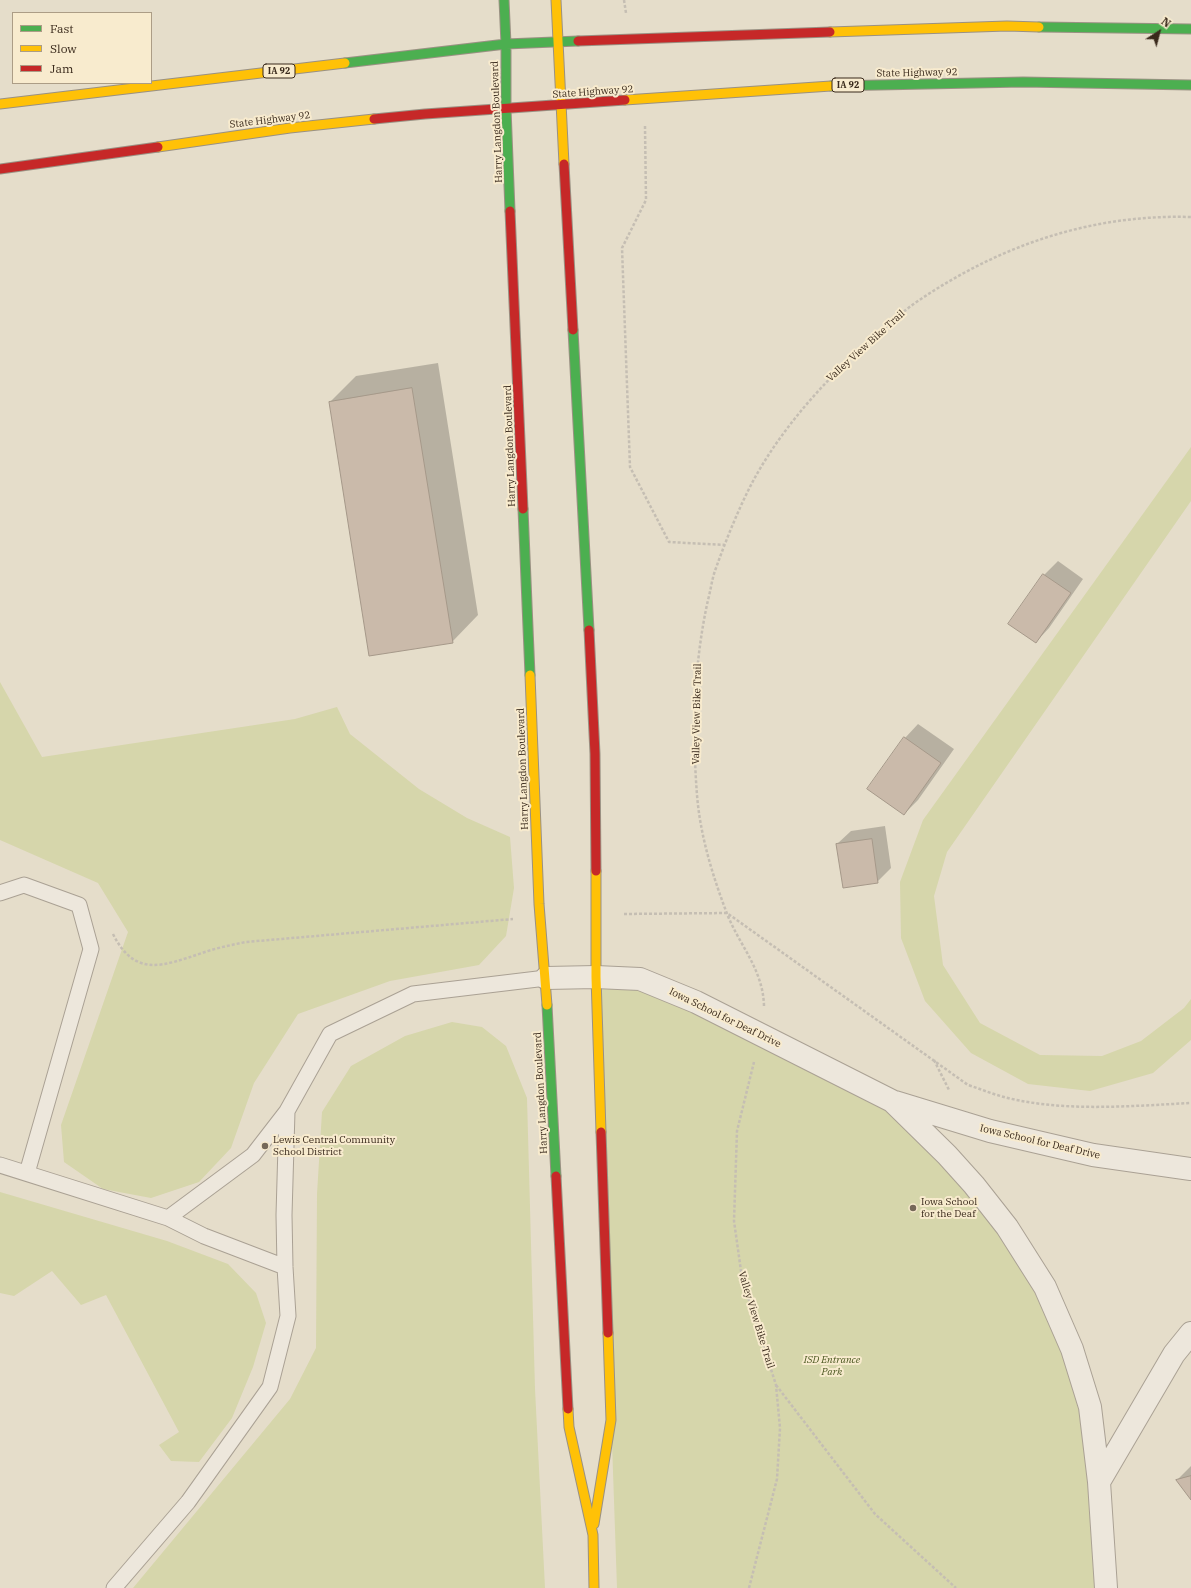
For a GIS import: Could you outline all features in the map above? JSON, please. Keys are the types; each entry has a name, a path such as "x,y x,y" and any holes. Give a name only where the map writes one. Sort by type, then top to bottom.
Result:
{"main road":[{"name":"Harry Langdon Boulevard","path":"504,0 506,108 540,917 546,978 569,1427 593,1535"},
{"name":"Harry Langdon Boulevard","path":"556,0 595,754 597,914 596,977 611,1420 593,1535 594,1588"},
{"name":"IA 92","path":"0,104 506,44 1007,26 1191,29"},
{"name":"State Highway 92","path":"0,168 290,128 425,114 506,108 841,85 1023,82 1191,85"}],"street":[{"name":"Iowa School for Deaf Drive","path":"546,978 596,977 640,979 696,1002 892,1101 990,1131 1094,1155 1191,1169"},
{"name":"Iowa School for Deaf Drive","path":"892,1101 947,1155 974,1185 1007,1227 1045,1287 1072,1349 1090,1407 1099,1482 1106,1588"},
{"path":"1099,1482 1174,1354 1191,1333"}],"lane":[{"path":"0,892 24,885 79,905 91,949 27,1173"},
{"path":"168,1218 254,1155 287,1111 330,1034 413,994 546,978"},
{"path":"114,1588 188,1502 270,1387 288,1316 284,1215 287,1111"},
{"path":"0,1165 168,1218 204,1236 285,1267"}],"path":[{"path":"645,99 646,200 622,248 630,467 669,542 725,546"},
{"name":"Valley View Bike Trail","path":"749,1588 777,1479 780,1428 776,1385 742,1278 734,1221 737,1131 746,1089 761,1035 764,1003 762,985 726,913 707,849 697,798 694,746 696,675 702,625 715,570 752,482 784,434 808,403 837,371 914,304 951,280 994,257 1034,240 1083,226 1160,216 1191,217"},
{"path":"597,914 726,913 968,1085 997,1096 1070,1107 1191,1103"},
{"path":"110,928 119,946 130,956 140,963 154,966 168,965 220,947 246,942 540,917"},
{"path":"776,1385 875,1514 956,1588"}],"green space":[{"path":"1191,447 1191,501 947,852 934,896 943,965 980,1023 1040,1055 1102,1056 1141,1041 1184,1008 1191,999 1191,1040 1153,1073 1090,1091 1028,1084 971,1053 925,1001 901,938 900,882 923,820"},
{"path":"0,682 42,757 295,719 337,707 350,734 419,789 467,818 510,837 514,888 506,936 479,965 390,981 298,1014 254,1083 231,1148 199,1182 151,1198 103,1189 64,1162 61,1125 128,932 98,883 0,840"},
{"name":"ISD Entrance Park","path":"596,977 640,979 892,1101 974,1185 1072,1349 1105,1588 617,1588"},
{"path":"452,1022 482,1027 506,1046 527,1098 535,1389 545,1588 133,1588 290,1399 316,1348 317,1194 322,1112 351,1066 405,1036"},
{"path":"0,1192 167,1241 228,1264 256,1293 266,1323 253,1367 232,1418 199,1462 171,1461 159,1445 179,1432 106,1295 81,1305 52,1271 14,1296 0,1293"}],"building":[{"path":"412,388 453,643 369,656 329,402"},
{"path":"1043,574 1071,593 1036,643 1008,624"},
{"path":"904,737 941,763 904,815 867,789"},
{"path":"872,839 878,883 843,888 836,844"},
{"path":"1191,1476 1191,1500 1176,1480"}],"traffic: fast":[{"path":"504,0 510,211"},
{"path":"1039,27 1191,29"},
{"path":"345,63 506,44 578,41"},
{"path":"831,86 1023,82 1191,85"},
{"path":"573,330 589,630"},
{"path":"523,509 530,675"},
{"path":"547,1005 556,1176"}],"traffic: slow":[{"path":"556,0 564,164"},
{"path":"830,32 1007,26 1039,27"},
{"path":"0,104 345,63"},
{"path":"625,100 831,86"},
{"path":"158,147 290,128 374,119"},
{"path":"530,675 539,904 547,1005"},
{"path":"596,871 596,977 601,1132"},
{"path":"594,1524 611,1420 608,1333"},
{"path":"568,1409 569,1427 593,1535 594,1588"}],"traffic: jam":[{"path":"578,41 830,32"},
{"path":"374,119 625,100"},
{"path":"0,169 158,147"},
{"path":"564,164 573,330"},
{"path":"510,211 523,509"},
{"path":"589,630 595,754 596,871"},
{"path":"601,1132 608,1333"},
{"path":"556,1176 568,1409"}],"place":[{"name":"Lewis Central Community School District","path":"265,1146"},
{"name":"Iowa School for the Deaf","path":"913,1208"}]}
